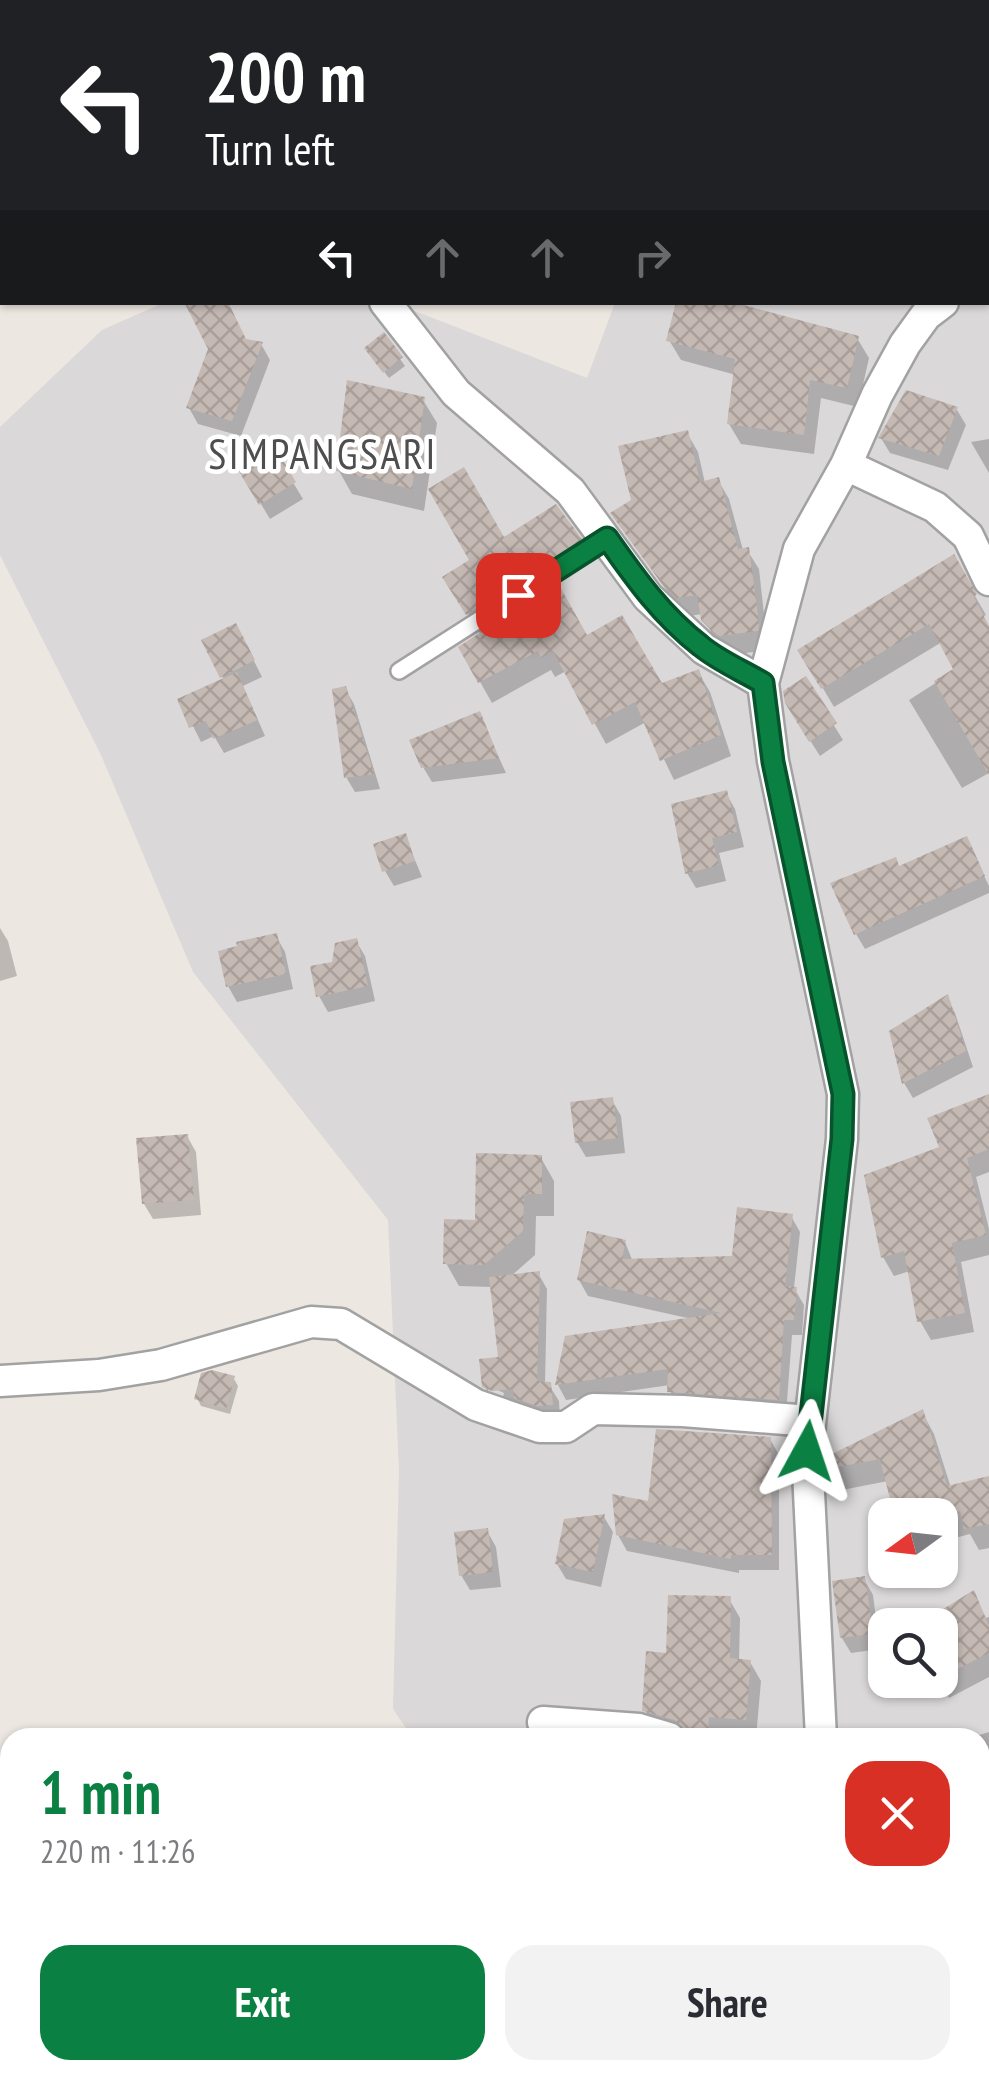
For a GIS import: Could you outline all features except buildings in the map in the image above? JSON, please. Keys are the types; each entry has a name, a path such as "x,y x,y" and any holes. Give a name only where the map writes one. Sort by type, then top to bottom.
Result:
{"street":[{"path":"386,305 456,393 570,491 648,597 704,649 763,683"},
{"path":"821,1728 807,1451 842,1139 843,1094 773,762 763,683 799,549 846,465 905,344 926,315 939,305"},
{"path":"846,465 936,507 968,536 989,580"},
{"path":"0,1381 99,1375 160,1366 310,1322 340,1324 476,1405 540,1428 566,1427 594,1409 810,1421"},
{"path":"544,1722 615,1728"}],"lane":[{"path":"399,671 607,538"}],"shaded area":[{"path":"158,305 399,305 587,378 614,305 989,305 989,1728 406,1728 393,1709 399,1471 388,1220 193,972 101,755 0,555 0,427 102,330"}],"district":[{"name":"SIMPANGSARI","path":"323,453"}],"route":[{"path":"518,595 607,538 648,597 678,627 704,649 763,683 773,762 843,1094 842,1139 807,1451"}]}
